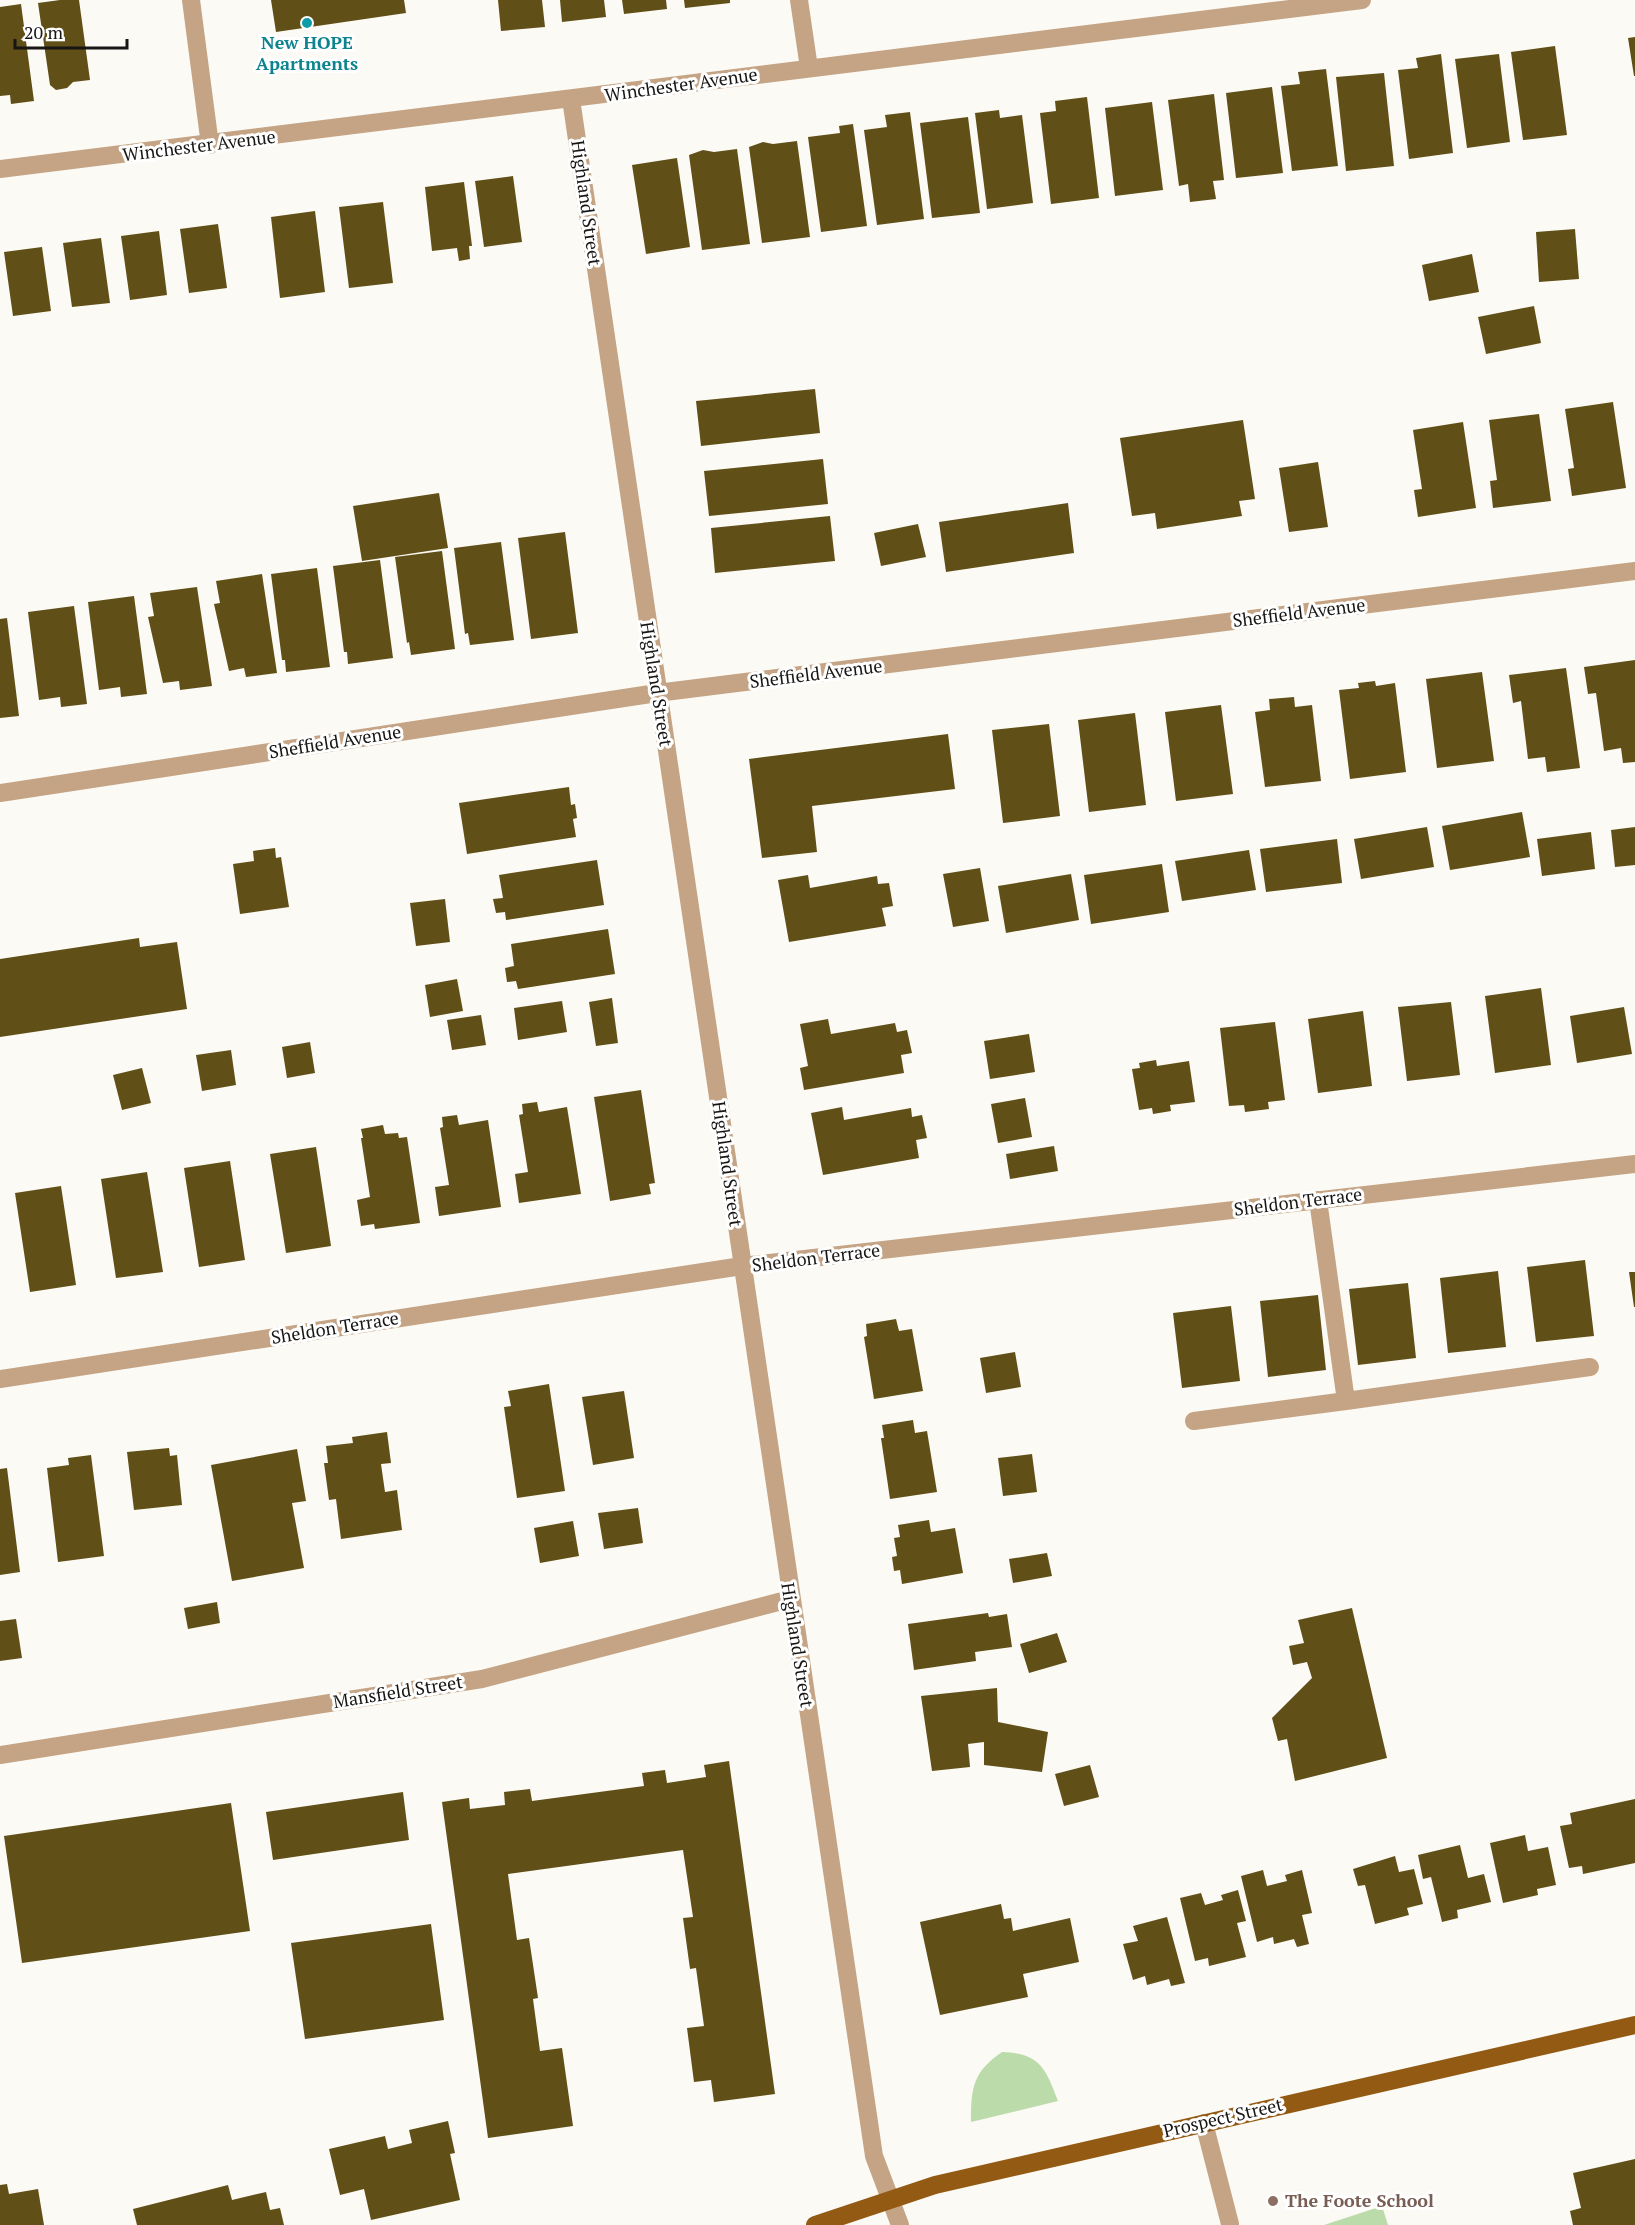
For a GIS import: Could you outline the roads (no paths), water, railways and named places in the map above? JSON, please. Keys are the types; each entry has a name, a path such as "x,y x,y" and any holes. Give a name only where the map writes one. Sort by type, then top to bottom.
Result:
{"main road":[{"name":"Prospect Street","path":"815,2225 935,2185 1635,2025"}],"street":[{"path":"191,0 210,145"},
{"path":"799,0 809,68"},
{"name":"Winchester Avenue","path":"0,169 210,145 1362,0"},
{"name":"Highland Street","path":"571,99 790,1599 874,2156 900,2225"},
{"name":"Sheffield Avenue","path":"0,793 657,693 1635,571"},
{"name":"Sheldon Terrace","path":"0,1379 742,1266 1635,1164"},
{"path":"1318,1200 1346,1401"},
{"path":"1194,1421 1590,1367"},
{"name":"Mansfield Street","path":"0,1755 482,1679 790,1599"},
{"path":"1204,2123 1230,2224"}],"place":[{"name":"New HOPE Apartments","path":"307,23"},
{"name":"The Foote School","path":"1273,2201"}]}
